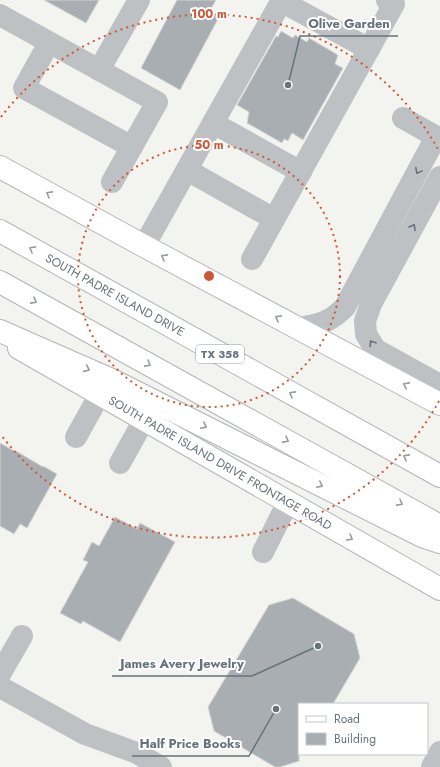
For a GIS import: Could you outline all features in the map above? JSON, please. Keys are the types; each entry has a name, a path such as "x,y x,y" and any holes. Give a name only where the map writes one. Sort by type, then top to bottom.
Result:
{"main road":[{"path":"0,167 144,246 440,404"},
{"name":"SOUTH PADRE ISLAND DRIVE","path":"0,231 440,476"},
{"path":"0,282 440,526"},
{"path":"2,339 114,381 422,536 440,542"},
{"name":"SOUTH PADRE ISLAND DRIVE FRONTAGE ROAD","path":"2,339 440,589"}],"lane":[{"path":"99,70 139,0"},
{"path":"252,259 394,4 387,0"},
{"path":"144,246 281,1 369,50"},
{"path":"0,15 157,102 112,182"},
{"path":"50,42 24,88 132,148"},
{"path":"299,328 326,322 345,307 438,138 402,118"},
{"path":"213,123 301,172"},
{"path":"186,170 274,218"},
{"path":"440,177 371,304 365,321 366,334 375,349 440,385"},
{"path":"76,437 100,394"},
{"path":"120,463 144,420"},
{"path":"263,552 288,502"},
{"path":"0,674 22,636"},
{"path":"0,687 85,734 138,754 161,767"},
{"path":"432,767 440,752"}],"building":[{"path":"44,0 99,0 86,23"},
{"path":"177,0 216,0 209,12 219,17 180,90 141,68"},
{"path":"281,31 293,38 295,35 307,42 309,38 338,55 335,64 343,68 303,140 292,133 288,141 284,139 282,143 247,123 249,112 237,105 276,36 278,37"},
{"path":"0,443 57,474 27,528 20,524 14,534 0,526"},
{"path":"115,517 137,529 140,523 175,542 120,642 83,621 81,624 60,613 88,562 83,560 92,542 99,546"},
{"path":"293,598 354,634 360,658 334,703 298,703 299,761 280,767 275,767 214,731 208,707 269,605"}],"place":[{"name":"Olive Garden","path":"288,85"},
{"name":"James Avery Jewelry","path":"318,646"},
{"name":"Half Price Books","path":"276,709"}]}
